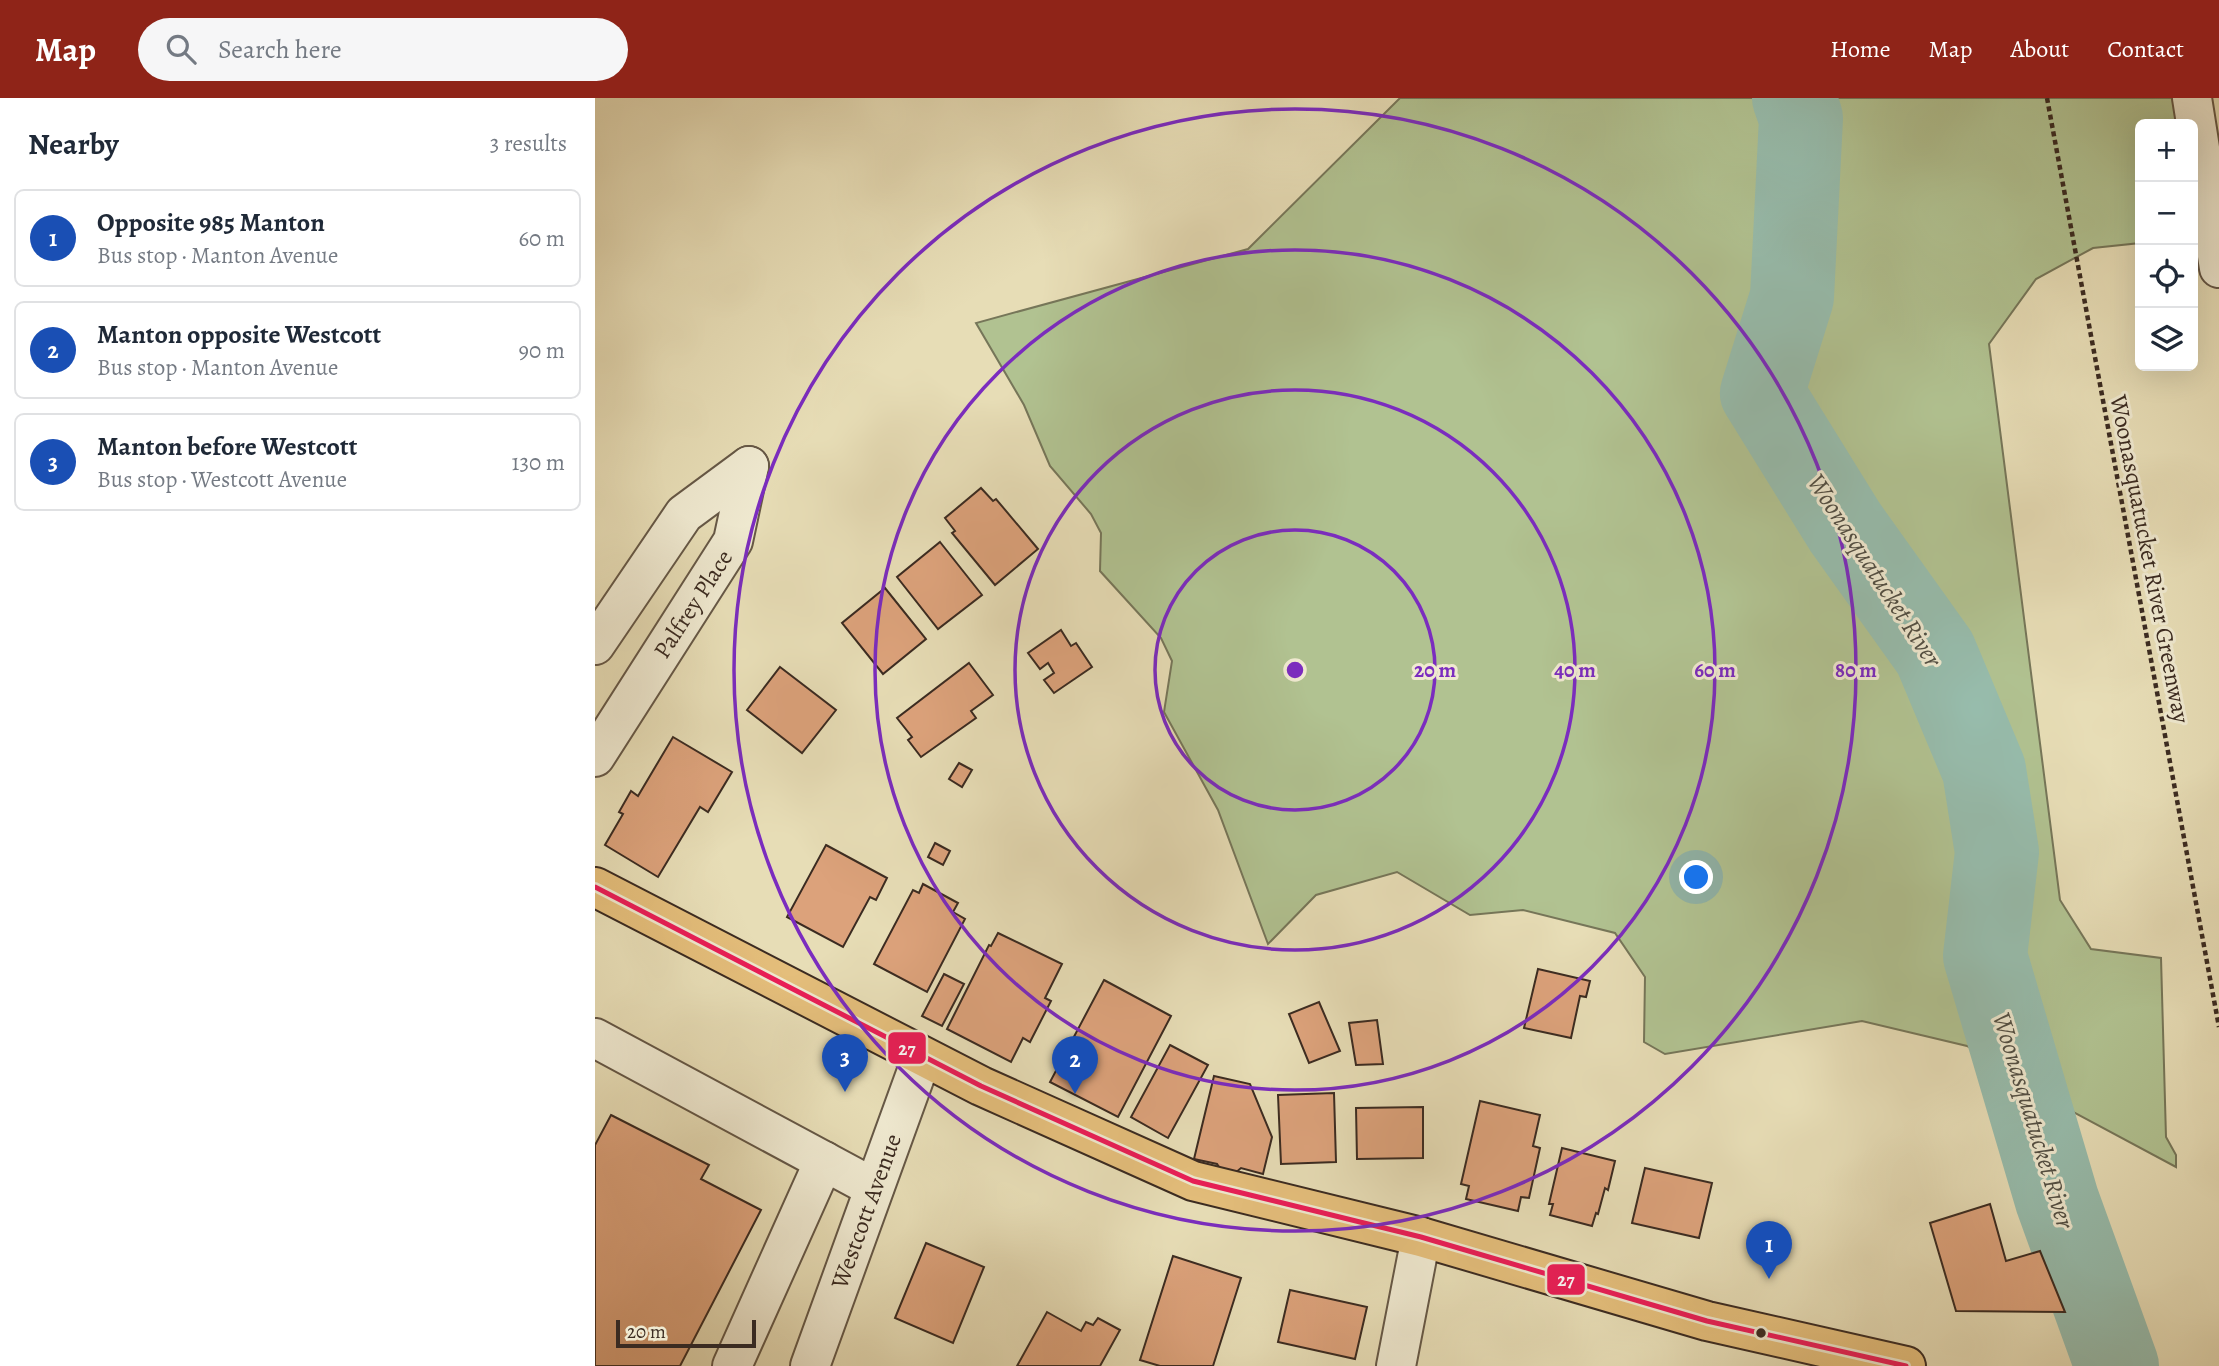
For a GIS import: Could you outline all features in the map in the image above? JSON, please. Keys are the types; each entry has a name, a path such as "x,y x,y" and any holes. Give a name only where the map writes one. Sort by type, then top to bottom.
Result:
{"main road":[{"path":"595,887 922,1057 1193,1181 1421,1237 1707,1321 1906,1366"}],"street":[{"path":"2192,98 2219,268"},
{"name":"Palfrey Place","path":"595,645 684,514 749,466 733,541 595,757"},
{"path":"595,1038 874,1188"},
{"name":"Westcott Avenue","path":"810,1366 922,1057"},
{"path":"732,1366 824,1161"},
{"path":"1396,1366 1421,1237"}],"path":[{"name":"Woonasquatucket River Greenway","path":"2047,98 2219,1027"}],"green space":[{"path":"1400,98 2192,98 2195,119 2135,119 2135,244 2093,248 2036,279 1989,344 2060,900 2091,949 2161,958 2166,1137 2176,1155 2176,1167 2073,1112 1967,1046 1862,1021 1665,1054 1644,1042 1645,977 1615,933 1523,910 1470,915 1397,872 1316,895 1268,944 1218,810 1164,712 1172,661 1161,638 1100,571 1101,533 1091,514 1050,466 1024,405 976,323 1248,249"},
{"path":"2198,144 2210,235 2198,236"}],"building":[{"path":"981,488 993,501 996,499 1038,549 995,585 952,533 955,531 945,518"},
{"path":"940,542 982,595 938,629 897,577"},
{"path":"885,588 926,639 883,674 842,623"},
{"path":"1061,630 1071,646 1076,643 1092,667 1054,693 1044,680 1054,673 1048,663 1040,669 1028,653"},
{"path":"969,663 993,695 971,711 976,718 921,757 908,740 912,737 897,718"},
{"path":"780,667 836,710 802,753 747,710"},
{"path":"673,737 732,772 708,812 700,807 658,877 605,845 623,814 619,812 631,791 638,796"},
{"path":"959,763 972,770 962,787 949,779"},
{"path":"935,843 950,851 943,865 928,857"},
{"path":"826,845 887,878 876,900 870,897 843,947 787,917"},
{"path":"923,884 958,903 953,912 965,919 927,992 874,964 913,890 919,893"},
{"path":"998,933 1062,964 1045,998 1051,1001 1030,1042 1023,1038 1011,1062 947,1029 989,945 991,946"},
{"path":"1538,969 1590,981 1586,997 1580,996 1571,1038 1524,1028"},
{"path":"944,974 964,984 942,1026 922,1016"},
{"path":"1104,980 1171,1016 1118,1117 1050,1082"},
{"path":"1319,1002 1340,1051 1309,1063 1289,1014"},
{"path":"1377,1020 1383,1064 1356,1065 1349,1023"},
{"path":"1170,1045 1208,1065 1168,1138 1131,1117"},
{"path":"1214,1076 1250,1084 1272,1137 1263,1174 1241,1168 1234,1174 1221,1170 1217,1164 1194,1159"},
{"path":"1334,1093 1336,1162 1281,1164 1278,1095"},
{"path":"1480,1101 1540,1115 1533,1146 1540,1148 1529,1198 1521,1197 1518,1211 1466,1199 1469,1186 1461,1184"},
{"path":"1423,1107 1423,1158 1357,1159 1356,1108"},
{"path":"611,1115 709,1165 701,1179 761,1210 680,1366 595,1366 595,1145"},
{"path":"1562,1148 1615,1161 1608,1190 1605,1188 1592,1226 1550,1215 1553,1204 1549,1204"},
{"path":"1645,1168 1712,1183 1699,1238 1632,1223"},
{"path":"1990,1204 2006,1261 2040,1251 2065,1312 1956,1311 1930,1223"},
{"path":"926,1243 984,1267 953,1343 895,1318"},
{"path":"1173,1256 1241,1278 1213,1366 1160,1366 1140,1360"},
{"path":"1290,1290 1367,1307 1355,1359 1278,1342"},
{"path":"1047,1312 1081,1331 1086,1322 1093,1325 1098,1318 1120,1330 1100,1366 1017,1366"}],"waterway":[{"name":"Woonasquatucket River","path":"1794,98 1801,118 1792,297 1762,393 1845,527 1935,653 1984,770 1997,852 1985,956 2057,1200 2117,1366"}],"transit line":[{"name":"27","path":"595,887 981,1086 1193,1181 1421,1237 1707,1321 1906,1366"}],"place":[{"name":"Manton before Westcott","path":"845,1092"},
{"name":"Manton opposite Westcott","path":"1075,1094"},
{"name":"Opposite 985 Manton","path":"1769,1279"}]}
